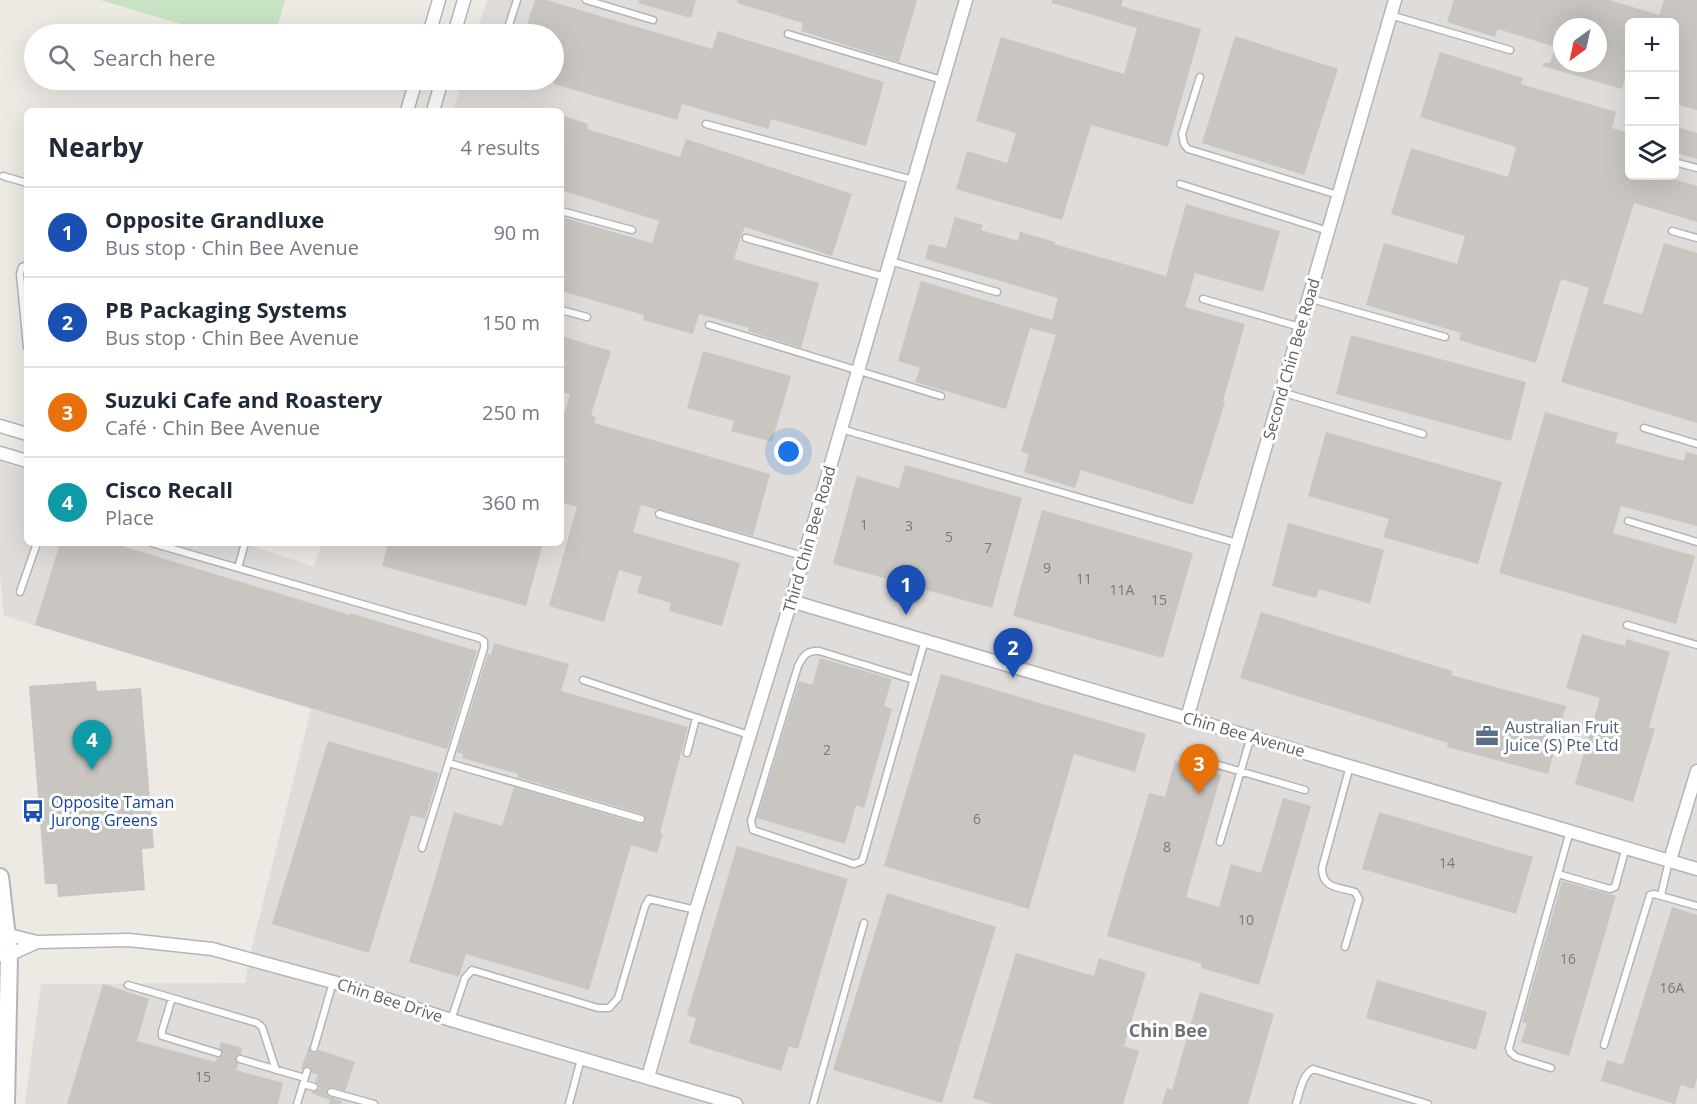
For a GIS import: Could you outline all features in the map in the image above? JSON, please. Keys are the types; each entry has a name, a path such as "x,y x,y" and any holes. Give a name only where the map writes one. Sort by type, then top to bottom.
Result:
{"main road":[{"path":"0,877 4,933 6,1104"}],"street":[{"path":"432,24 439,0"},
{"path":"457,24 464,0"},
{"name":"Third Chin Bee Road","path":"648,1077 696,910 791,600 966,0"},
{"name":"Second Chin Bee Road","path":"1187,718 1395,0"},
{"path":"407,108 413,90"},
{"path":"434,108 439,90"},
{"path":"0,426 24,433"},
{"path":"0,453 24,460"},
{"name":"Chin Bee Avenue","path":"791,600 1697,868"},
{"path":"1670,860 1697,771"},
{"name":"Chin Bee Drive","path":"4,933 37,942 129,940 170,943 212,950 333,982 451,1020 736,1104"},
{"name":"Chin Bee Drive","path":"4,955 37,942"}],"lane":[{"path":"509,24 517,0"},
{"path":"586,0 653,20"},
{"path":"1390,15 1510,50"},
{"path":"788,34 943,80"},
{"path":"1200,77 1182,134 1184,144 1188,148 1338,195"},
{"path":"706,124 914,180"},
{"path":"1679,163 1697,168"},
{"path":"3,176 24,182"},
{"path":"1180,184 1328,231"},
{"path":"564,211 632,231"},
{"path":"1672,231 1697,238"},
{"path":"746,238 885,277"},
{"path":"890,261 997,292"},
{"path":"24,266 20,274 24,315"},
{"path":"1308,298 1444,337"},
{"path":"1203,299 1300,327"},
{"path":"564,311 587,317"},
{"path":"709,325 942,396"},
{"path":"1281,393 1423,434"},
{"path":"1644,428 1697,444"},
{"path":"841,429 1237,543"},
{"path":"659,514 803,556"},
{"path":"1628,521 1697,542"},
{"path":"20,592 35,546"},
{"path":"162,546 482,639 484,648 423,848"},
{"path":"238,568 244,546"},
{"path":"1626,625 1697,645"},
{"path":"914,680 819,651 812,650 806,653 798,666 752,821 753,830 854,864 862,861 914,680 925,640"},
{"path":"583,680 749,735"},
{"path":"687,753 696,718"},
{"path":"1220,842 1251,736"},
{"path":"1194,758 1305,790"},
{"path":"449,763 641,819"},
{"path":"1345,947 1359,895 1325,882 1322,878 1322,868 1350,766"},
{"path":"1551,1068 1516,1057 1509,1052 1509,1048 1570,831"},
{"path":"1558,874 1613,888 1626,847"},
{"path":"1661,895 1670,860"},
{"path":"1604,1046 1648,899 1652,894 1661,895 1697,906"},
{"path":"451,1020 465,978 472,970 598,1008 609,1008 618,998 649,899 696,910"},
{"path":"813,1104 864,923"},
{"path":"314,1048 333,982"},
{"path":"128,985 257,1023 262,1027 276,1070"},
{"path":"172,998 162,1036 218,1053"},
{"path":"240,1059 276,1070 314,1087"},
{"path":"568,1104 581,1059"},
{"path":"1296,1104 1304,1078 1313,1068 1428,1104"},
{"path":"297,1104 307,1071"},
{"path":"331,1092 374,1104"}],"shaded area":[{"path":"487,0 1697,0 1697,1104 25,1104 41,984 245,983 311,709 4,616 0,575 0,461 24,469 24,546 253,546 314,567 321,546 564,546 564,108 454,108 460,90 564,90 564,24 479,24"}],"green space":[{"path":"100,0 285,0 278,24 181,24"}],"building":[{"path":"535,0 546,0 712,49 718,31 884,82 866,146 771,119 768,129 682,104 677,120 564,87 564,24 527,24"},
{"path":"639,0 696,0 691,18 638,3"},
{"path":"738,0 917,0 899,62 801,31 803,23 737,3"},
{"path":"1052,0 1123,0 1121,6 1201,29 1168,147 1091,125 1062,220 956,189 967,151 1007,163 1016,133 976,121 1001,37 1124,74 1137,28 1052,3"},
{"path":"1454,0 1609,0 1659,15 1664,0 1697,0 1697,110 1679,105 1679,18 1625,18 1625,79 1622,89 1564,72 1607,72 1607,18 1553,18 1553,46 1498,29 1495,37 1447,22"},
{"path":"1235,36 1338,69 1304,175 1202,143"},
{"path":"1440,52 1523,78 1521,84 1616,112 1612,128 1625,132 1625,180 1676,180 1697,186 1697,222 1634,203 1603,303 1642,314 1664,243 1697,253 1697,423 1561,382 1589,288 1561,279 1536,363 1459,340 1461,333 1366,305 1384,243 1457,264 1465,236 1391,214 1411,148 1508,177 1516,147 1420,117"},
{"path":"1553,53 1553,69 1543,66 1543,63 1550,63"},
{"path":"564,116 588,124 587,129 680,157 686,139 852,194 832,256 745,227 741,236 734,259 819,283 801,348 748,331 749,328 699,314 693,334 643,320 644,315 564,292 564,218 652,243 659,221 564,191"},
{"path":"1679,128 1697,133 1697,159 1679,154"},
{"path":"1186,204 1280,231 1263,292 1195,273 1185,307 1245,324 1223,401 1225,402 1193,505 1081,470 1075,488 1024,472 1029,454 1021,452 1056,335 1030,328 1006,409 915,382 920,368 898,361 921,281 1052,320 1058,298 925,259 929,244 946,248 955,217 983,225 981,230 1018,241 1020,232 1166,276"},
{"path":"1351,335 1526,382 1511,441 1336,394"},
{"path":"564,337 611,351 591,415 596,417 594,423 770,474 753,536 641,505 633,532 740,563 722,626 669,611 671,603 637,593 642,577 619,570 604,622 549,606 577,507 564,503 564,415 570,394 564,393"},
{"path":"703,351 791,376 772,442 731,431 734,421 687,408"},
{"path":"1545,412 1618,433 1615,443 1684,461 1686,452 1697,455 1697,526 1621,506 1613,533 1695,556 1676,624 1499,573"},
{"path":"1326,432 1502,482 1478,564 1383,537 1389,519 1308,496"},
{"path":"905,465 1022,498 992,608 833,564 857,476 899,488"},
{"path":"1042,510 1193,553 1163,658 1013,616"},
{"path":"1288,523 1384,550 1370,604 1319,589 1316,598 1272,586"},
{"path":"59,546 122,546 477,651 447,749 35,625"},
{"path":"387,546 542,546 526,606 382,566"},
{"path":"1261,612 1452,671 1451,675 1566,706 1548,774 1447,747 1448,743 1240,678"},
{"path":"1582,634 1625,646 1627,639 1670,652 1649,727 1655,729 1633,802 1575,784 1600,698 1566,688"},
{"path":"494,643 569,664 561,691 688,727 660,833 663,834 657,853 631,845 589,990 466,954 459,977 409,962 454,812 502,826 514,787 640,824 646,820 642,814 517,777 518,774 462,758 463,754 457,752 488,654 491,655"},
{"path":"820,658 892,679 884,706 892,709 864,808 856,805 845,844 757,818 799,681 812,685"},
{"path":"941,674 1146,734 1135,772 1074,754 1029,909 884,866"},
{"path":"96,681 97,691 141,688 154,848 142,849 145,890 58,897 57,884 45,884 29,686"},
{"path":"328,741 439,773 425,819 411,815 369,953 272,924"},
{"path":"1175,761 1221,775 1186,897 1219,907 1231,864 1261,873 1283,798 1311,806 1259,985 1201,968 1202,964 1107,936 1149,793 1165,797"},
{"path":"1379,812 1533,857 1516,914 1362,869"},
{"path":"737,846 848,879 798,1049 789,1046 781,1071 689,1043 696,1018 687,1015"},
{"path":"1562,881 1616,896 1569,1056 1521,1042 1527,1024 1522,1022"},
{"path":"887,893 996,927 942,1103 833,1070"},
{"path":"1672,907 1697,915 1697,1078 1694,1089 1681,1085 1675,1104 1601,1081 1607,1060 1623,1065"},
{"path":"1016,953 1094,976 1099,958 1146,973 1124,1046 1139,1051 1123,1104 992,1104 973,1098"},
{"path":"1377,980 1487,1012 1476,1050 1366,1018"},
{"path":"103,984 149,999 137,1041 215,1062 223,1054 219,1048 221,1042 242,1048 241,1054 235,1058 238,1064 236,1070 283,1083 278,1104 67,1104"},
{"path":"1200,992 1274,1014 1248,1104 1162,1104 1167,1088 1172,1090"},
{"path":"309,1046 312,1053 319,1050 355,1062 345,1091 332,1087 326,1090 328,1096 342,1101 341,1104 329,1104 330,1100 311,1093 319,1089 319,1085 315,1082 318,1075 312,1073 309,1066 301,1069"}],"place":[{"name":"Opposite Grandluxe","path":"906,615"},
{"name":"PB Packaging Systems","path":"1013,678"},
{"name":"Australian Fruit Juice (S) Pte Ltd","path":"1487,736"},
{"name":"Cisco Recall","path":"92,770"},
{"name":"Suzuki Cafe and Roastery","path":"1199,794"},
{"name":"Opposite Taman Jurong Greens","path":"33,811"}],"district":[{"name":"Chin Bee","path":"1168,1031"}]}
